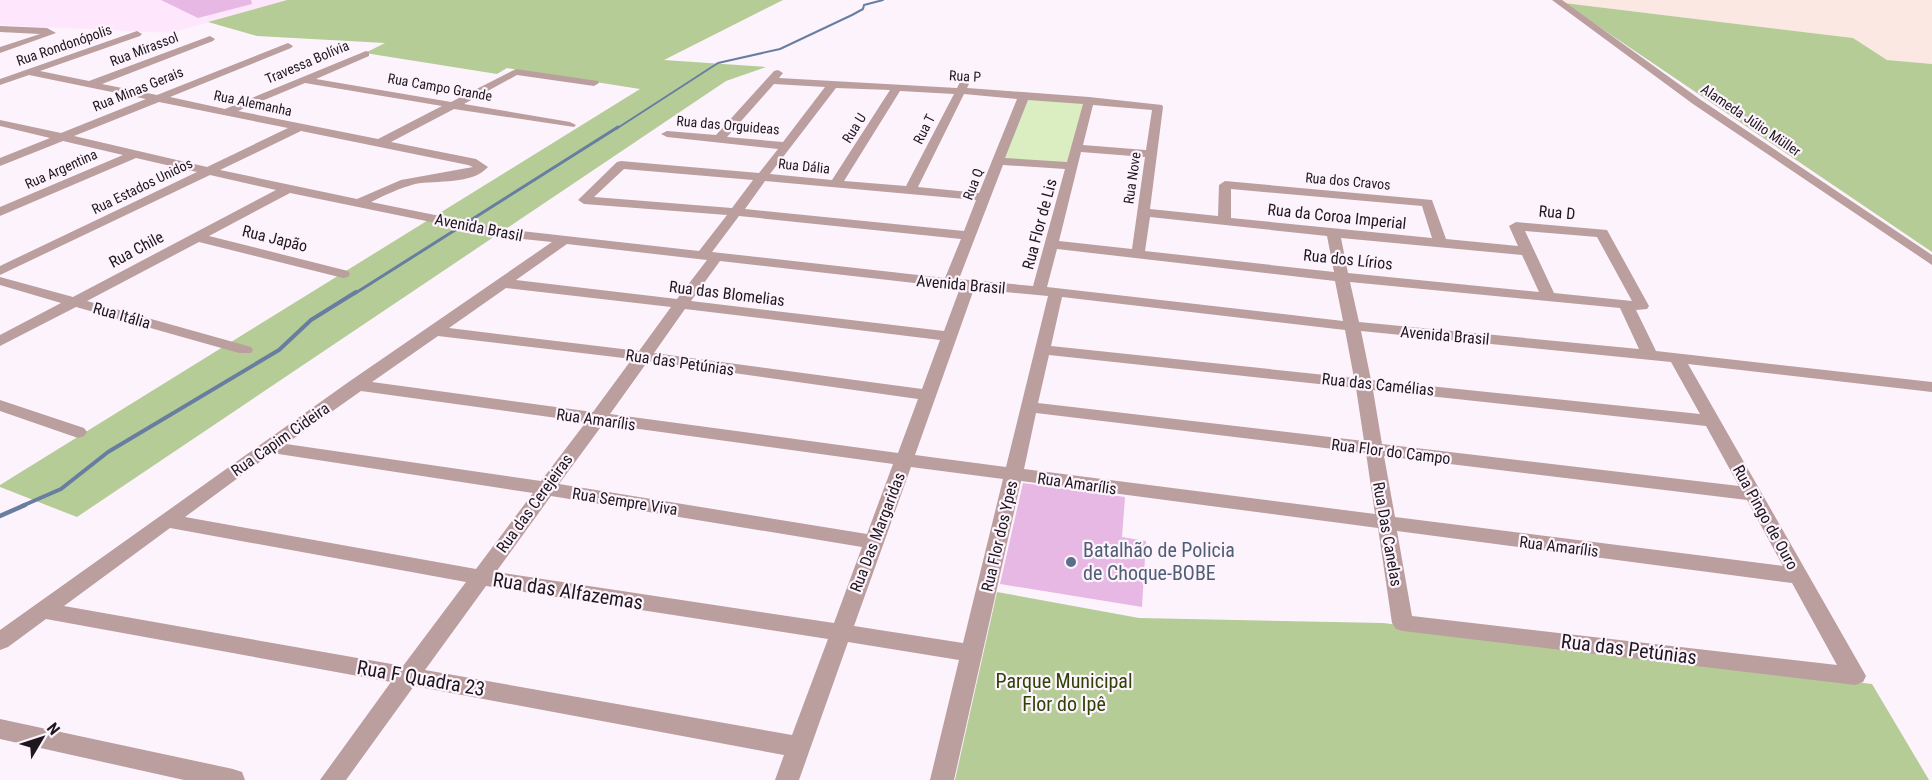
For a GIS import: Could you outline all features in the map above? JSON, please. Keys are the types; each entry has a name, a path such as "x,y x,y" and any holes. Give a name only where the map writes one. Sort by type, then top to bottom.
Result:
{"street":[{"name":"Alameda Júlio Müller","path":"1556,0 1706,108 1932,261"},
{"path":"0,29 44,30 51,33 0,50"},
{"name":"Rua Rondonópolis","path":"0,82 137,34"},
{"name":"Rua Mirassol","path":"89,85 210,39"},
{"name":"Rua Minas Gerais","path":"0,162 288,46"},
{"name":"Travessa Bolívia","path":"227,112 366,54"},
{"path":"719,140 778,71"},
{"name":"Rua Alemanha","path":"28,72 472,162 482,167 471,173 403,184 383,190 360,203"},
{"path":"380,143 516,72 594,83"},
{"name":"Rua Campo Grande","path":"305,80 570,125"},
{"name":"Rua P","path":"771,81 897,88 963,86 1024,95 1158,107"},
{"name":"Rua das Cerejeiras","path":"332,780 406,675 681,306 736,212 833,84"},
{"name":"Rua T","path":"910,190 963,86"},
{"name":"Rua U","path":"836,184 897,88"},
{"name":"Rua Q","path":"959,284 969,236 1024,95"},
{"name":"Rua Flor de Lis","path":"1048,291 1051,244 1089,100"},
{"name":"Rua Nove","path":"1138,254 1158,107"},
{"name":"Avenida Brasil","path":"0,123 288,189 504,234 959,284 1048,291 1351,326 1650,354 1932,387"},
{"name":"Rua Estados Unidos","path":"0,271 297,128"},
{"name":"Rua das Orguideas","path":"667,134 787,146"},
{"path":"1078,148 1150,154"},
{"name":"Rua Argentina","path":"0,212 134,154"},
{"path":"998,161 1072,166"},
{"name":"Rua Dália","path":"736,212 584,200 621,165 984,197"},
{"name":"Rua dos Cravos","path":"1224,221 1225,185 1427,203 1440,243"},
{"name":"Rua Chile","path":"0,340 288,189"},
{"path":"736,212 969,236"},
{"name":"Rua da Coroa Imperial","path":"1142,212 1528,251"},
{"name":"Rua D","path":"1550,297 1516,226 1602,233 1642,306"},
{"name":"Rua Das Canelas","path":"1333,233 1363,382 1403,623"},
{"name":"Rua Japão","path":"197,237 343,274"},
{"name":"Rua Capim Cideira","path":"0,641 356,385 563,241"},
{"name":"Rua dos Lírios","path":"1051,244 1342,277 1642,306"},
{"name":"Rua Itália","path":"0,281 245,350"},
{"name":"Rua das Blomelias","path":"502,283 949,336"},
{"name":"Rua Das Margaridas","path":"787,780 949,336 959,284"},
{"name":"Rua Flor dos Ypes","path":"942,780 1043,350 1048,291"},
{"path":"1625,303 1650,354"},
{"name":"Rua das Petúnias","path":"433,331 644,356 927,395"},
{"name":"Rua das Camélias","path":"1043,350 1363,382 1712,421"},
{"name":"Rua Pingo de Ouro","path":"1677,358 1855,676"},
{"name":"Rua Amarílis","path":"356,385 1386,524 1799,576"},
{"path":"0,405 78,432"},
{"name":"Rua Flor do Campo","path":"1029,407 1753,494"},
{"name":"Rua Sempre Viva","path":"269,447 544,488 873,542"},
{"name":"Rua das Alfazemas","path":"166,521 480,578 972,653"},
{"name":"Rua F Quadra 23","path":"42,610 799,747"},
{"name":"Rua das Petúnias","path":"1403,623 1855,676"},
{"path":"0,729 233,780"}],"shaded area":[{"path":"0,0 287,0 171,33 0,25"},
{"path":"1560,0 1932,0 1932,64 1887,60 1853,38 1564,3"}],"green space":[{"path":"287,0 783,0 664,60 766,67 726,81 77,517 0,487 640,89 507,68 497,74 365,53 385,43 257,36 208,22"},
{"path":"1564,3 1853,38 1887,60 1932,64 1932,252"},
{"path":"1026,96 1084,101 1067,165 1002,160"},
{"name":"Parque Municipal Flor do Ipê","path":"997,592 1139,618 1383,623 1872,684 1929,780 955,780"}],"building":[{"path":"161,0 251,0 252,4 198,18"},
{"name":"Batalhão de Policia de Choque-BOBE","path":"1023,483 1125,497 1122,537 1146,541 1142,607 1000,584"}],"waterway":[{"path":"616,129 718,63 780,49 852,15 863,9 864,5 883,0"},
{"path":"354,294 618,127"},
{"path":"22,506 61,489 108,452 279,350 311,320 356,292"},
{"path":"0,516 25,505"}],"place":[{"name":"Batalhão de Policia de Choque-BOBE","path":"1071,562"}]}
